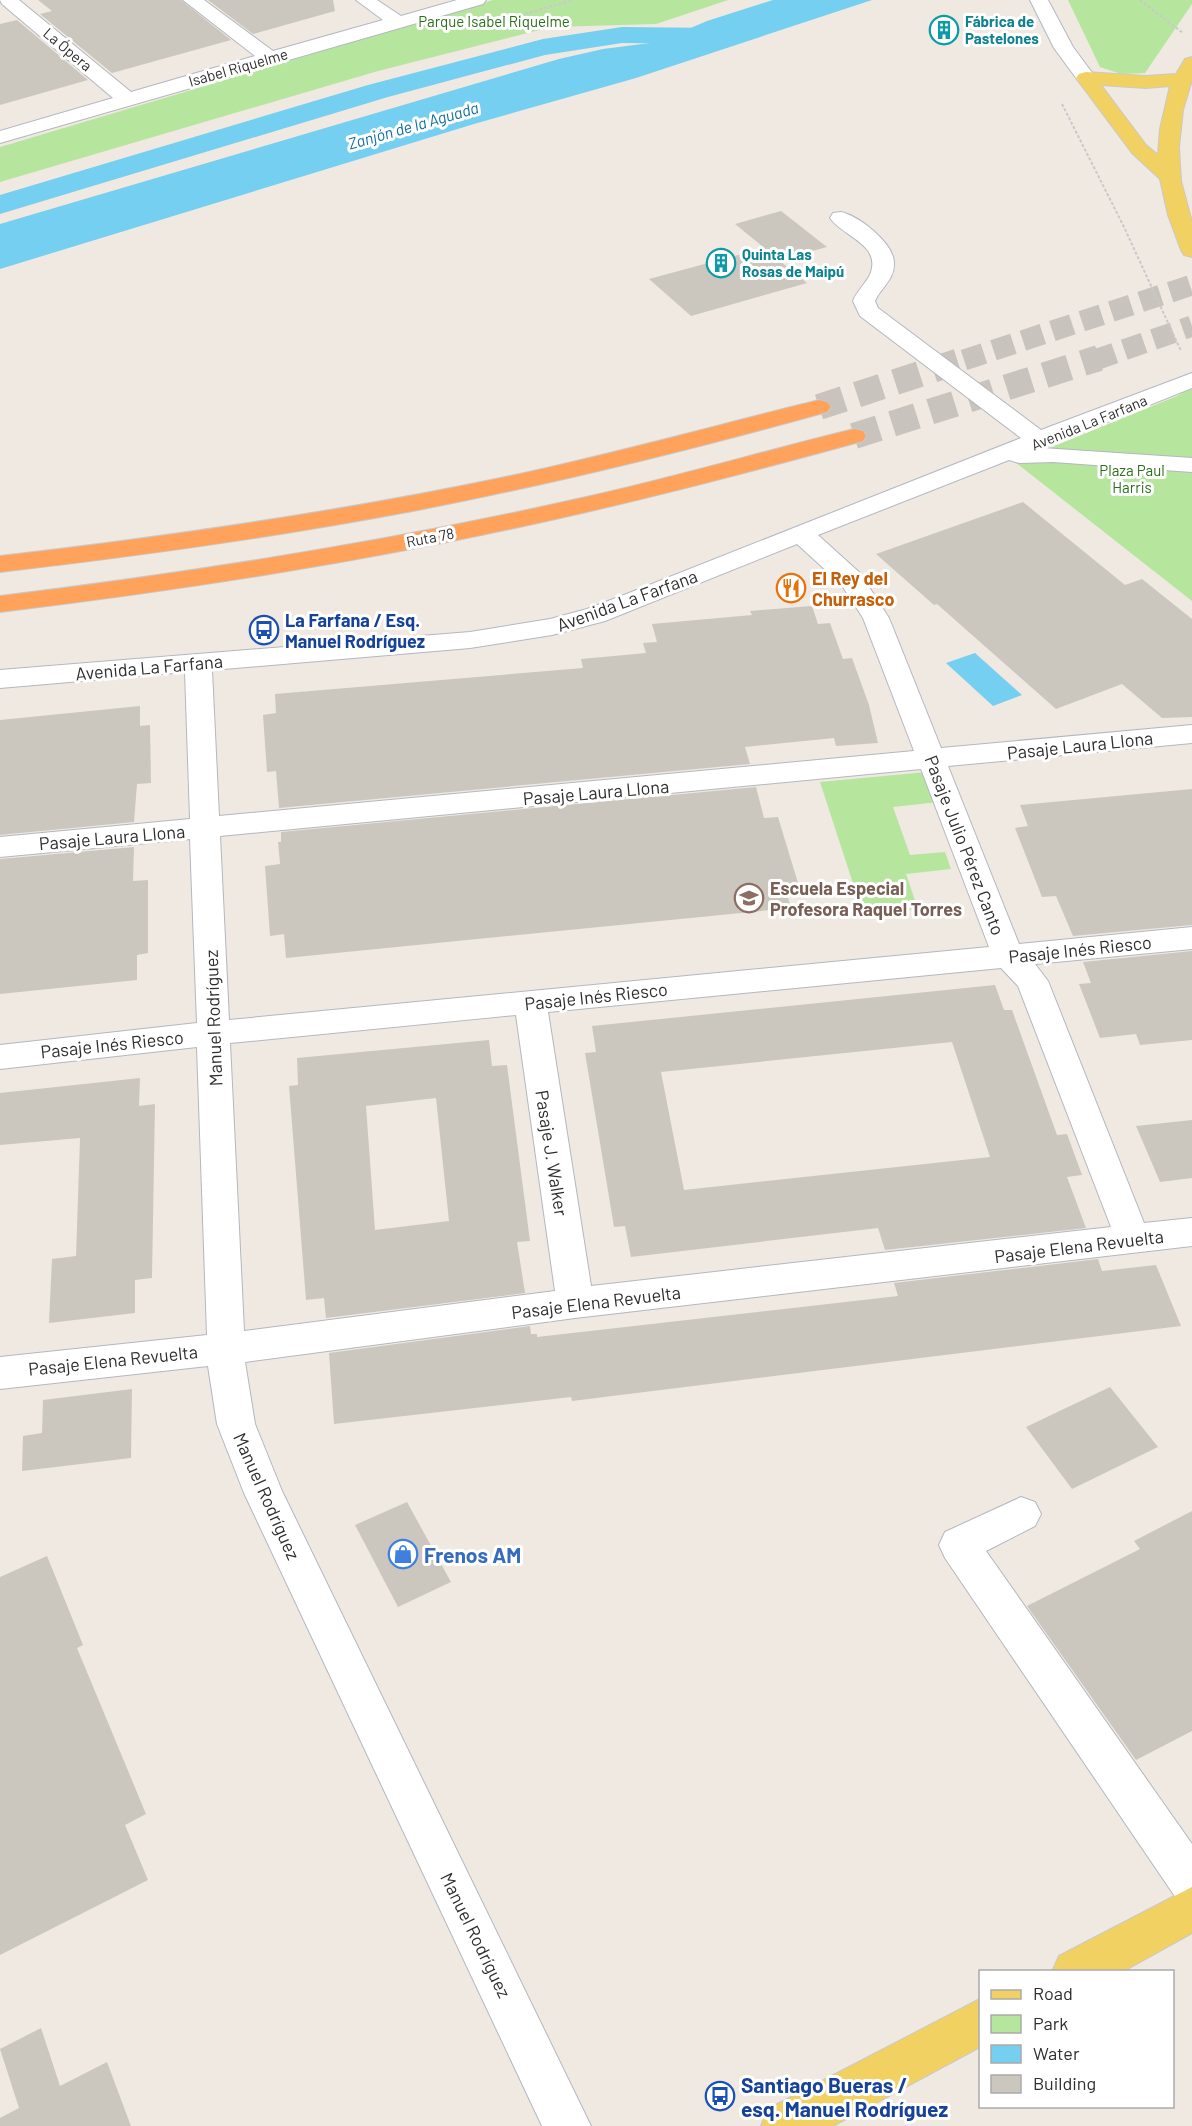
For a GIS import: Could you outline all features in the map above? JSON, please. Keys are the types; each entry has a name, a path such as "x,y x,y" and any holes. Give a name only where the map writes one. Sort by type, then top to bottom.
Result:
{"highway":[{"path":"0,564 160,545 323,521 600,464 730,433 819,407"},
{"name":"Ruta 78","path":"0,604 151,586 452,533 660,488 854,436"}],"main road":[{"path":"1086,78 1146,81 1187,71"},
{"path":"1187,71 1176,99 1167,147 1169,176 1179,221 1192,250"},
{"path":"1086,78 1139,149 1169,176"},
{"path":"1077,1970 1192,1909"},
{"path":"785,2126 979,2023"}],"street":[{"name":"La Ópera","path":"9,0 128,99"},
{"path":"192,0 270,58"},
{"path":"365,0 398,22"},
{"name":"Isabel Riquelme","path":"0,137 477,0"},
{"path":"1039,0 1064,48 1086,78"},
{"path":"841,218 871,242 882,258 883,271 864,301 868,311 1040,441"},
{"name":"Avenida La Farfana","path":"0,679 470,640 552,627 638,599 800,533 1040,441 1188,370"},
{"name":"Avenida La Farfana","path":"985,463 1020,456 1053,455 1192,465"},
{"name":"Pasaje Julio Pérez Canto","path":"800,533 837,565 864,596 876,618 1008,956 1032,981 1134,1239"},
{"name":"Manuel Rodríguez","path":"198,663 226,1371 236,1424 255,1474 567,2126"},
{"name":"Pasaje Laura Llona","path":"0,847 1192,734"},
{"name":"Pasaje Inés Riesco","path":"0,1057 213,1033 1192,938"},
{"name":"Pasaje J. Walker","path":"530,1003 575,1303"},
{"name":"Pasaje Elena Revuelta","path":"0,1373 226,1348 575,1303 1192,1232"},
{"path":"1021,1514 959,1545 1192,1882"}],"path":[{"path":"1140,0 1186,36"},
{"path":"1061,102 1124,227 1188,370"}],"green space":[{"name":"Parque Isabel Riquelme","path":"493,0 728,0 656,24 551,27 378,71 0,182 0,147"},
{"path":"1068,0 1192,0 1192,4 1145,73 1121,74 1100,67"},
{"name":"Plaza Paul Harris","path":"1192,387 1192,601 1015,462 1177,396"},
{"path":"927,772 939,802 893,807 910,855 945,852 951,869 906,874 918,909 863,914 820,782"}],"water":[{"name":"Zanjón de la Aguada","path":"773,0 872,0 636,78 474,124 0,269 0,224 559,59 603,49 658,42 707,21"},
{"path":"975,653 1022,695 993,706 946,663"}],"building":[{"path":"38,0 181,0 231,40 112,73 40,14 52,11"},
{"path":"208,0 333,0 335,11 253,34"},
{"path":"17,20 88,80 0,105 0,24"},
{"path":"781,211 827,247 779,260 735,224"},
{"name":"Quinta Las Rosas de Maipú","path":"764,248 807,283 691,316 649,279"},
{"path":"1023,502 1125,585 1142,579 1192,619 1192,717 1162,718 1122,684 1056,709 937,604 934,605 876,554"},
{"path":"812,606 818,624 830,623 843,659 852,658 869,705 878,743 836,746 834,738 745,747 750,764 279,808 276,771 267,772 263,715 276,713 275,694 583,668 581,659 646,653 643,643 657,642 652,624 752,615 750,611"},
{"path":"140,706 140,726 150,725 151,783 137,784 134,822 0,835 0,720"},
{"path":"756,787 764,818 778,817 798,883 784,885 791,908 286,958 284,934 270,936 265,866 280,864 278,842 281,842 281,832"},
{"path":"1192,789 1192,925 1073,936 1056,896 1042,897 1015,828 1028,826 1020,805"},
{"path":"134,847 133,881 148,880 148,953 137,955 137,980 0,994 0,859"},
{"path":"1192,951 1192,1040 1140,1045 1136,1034 1100,1038 1079,984 1091,983 1083,962"},
{"path":"995,985 1004,1010 1012,1010 1057,1135 1067,1134 1082,1175 1067,1177 1086,1228 885,1250 878,1228 631,1257 625,1226 614,1227 585,1053 596,1052 592,1026","holes":["952,1042 990,1157 684,1190 661,1072"]},
{"path":"489,1040 492,1066 507,1065 530,1241 517,1242 525,1293 326,1318 324,1298 306,1300 289,1086 298,1085 297,1058","holes":["436,1098 449,1221 375,1230 366,1106"]},
{"path":"140,1078 139,1106 155,1104 152,1278 135,1280 135,1313 49,1323 52,1259 76,1256 80,1138 0,1145 0,1093"},
{"path":"1192,1120 1192,1178 1160,1182 1136,1126"},
{"path":"1098,1259 1102,1271 1156,1265 1181,1326 572,1401 571,1397 334,1424 329,1353 530,1326 531,1334 537,1334 537,1337 898,1296 894,1283"},
{"path":"1110,1387 1158,1447 1072,1489 1026,1427"},
{"path":"132,1389 131,1458 22,1471 23,1436 42,1433 43,1400"},
{"name":"Frenos AM","path":"407,1502 451,1582 398,1607 355,1525"},
{"path":"1192,1511 1192,1731 1136,1760 1027,1606 1140,1549 1134,1541"},
{"path":"47,1556 83,1645 77,1648 146,1814 125,1825 148,1880 0,1955 0,1577"},
{"path":"41,2028 60,2086 107,2062 131,2126 0,2126 0,2118 19,2108 0,2049"}],"waterway":[{"path":"0,205 378,91 543,47 622,35 716,36"}],"tunnel":[{"path":"964,360 1192,285"},
{"path":"1095,360 1192,326"},
{"path":"819,407 969,358"},
{"path":"854,436 1099,358"}],"place":[{"name":"Fábrica de Pastelones","path":"944,30"},
{"name":"Quinta Las Rosas de Maipú","path":"721,263"},
{"name":"El Rey del Churrasco","path":"791,588"},
{"name":"La Farfana / Esq. Manuel Rodríguez","path":"264,630"},
{"name":"Escuela Especial Profesora Raquel Torres","path":"749,898"},
{"name":"Frenos AM","path":"403,1554"},
{"name":"Santiago Bueras / esq. Manuel Rodríguez","path":"720,2096"}]}
